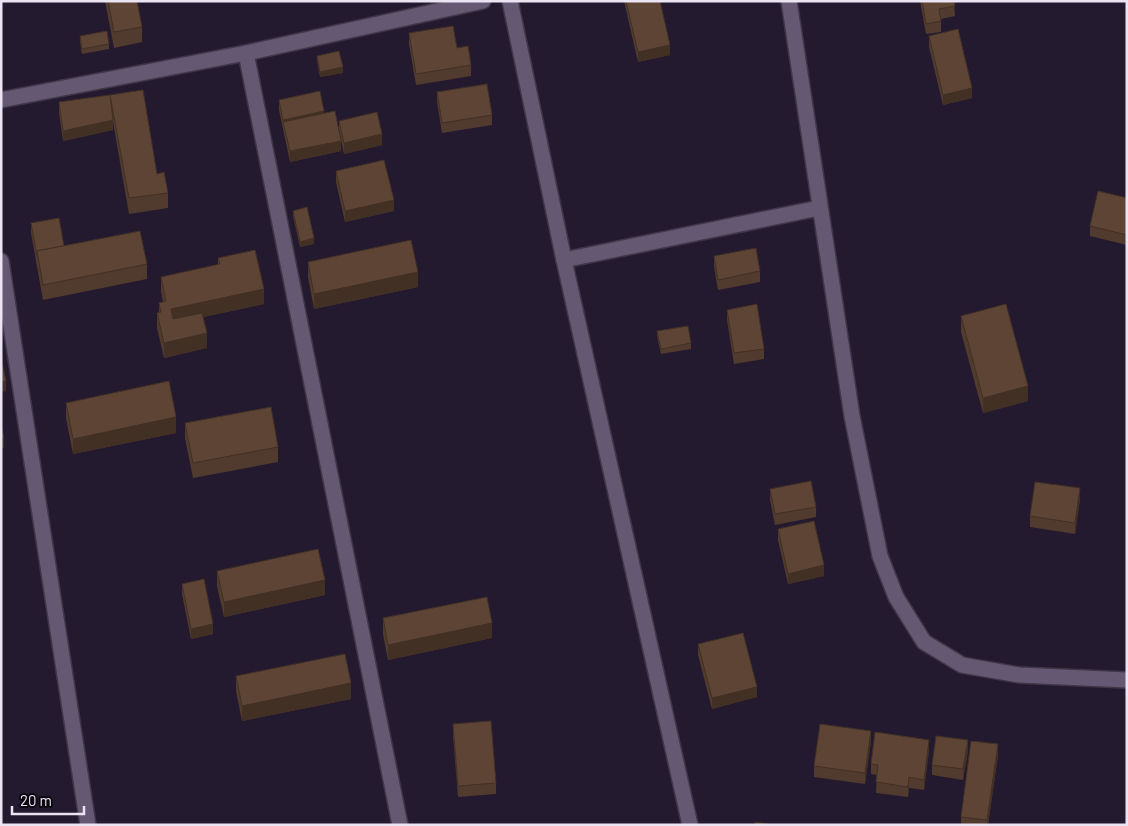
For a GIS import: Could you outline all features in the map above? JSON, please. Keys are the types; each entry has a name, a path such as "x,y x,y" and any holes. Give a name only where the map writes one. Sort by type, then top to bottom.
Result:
{"street":[{"path":"1,100 246,53 483,1"},
{"path":"510,1 564,260 690,825"},
{"path":"789,1 852,416 880,556 896,597 924,642 962,664 1019,675 1127,680"},
{"path":"246,53 400,825"},
{"path":"564,260 819,208"},
{"path":"1,261 6,321 88,825"}],"building":[{"path":"108,1 137,1 142,27 114,32"},
{"path":"626,1 660,1 670,45 638,52"},
{"path":"922,1 954,1 955,6 939,9 941,21 926,24"},
{"path":"453,26 457,48 468,46 471,65 416,74 409,33"},
{"path":"958,29 972,88 943,95 929,36"},
{"path":"107,31 109,44 82,49 80,36"},
{"path":"339,51 343,67 320,72 317,56"},
{"path":"487,84 492,115 442,123 437,92"},
{"path":"143,90 157,174 164,172 168,193 129,198 110,95"},
{"path":"320,91 324,111 283,120 279,100"},
{"path":"110,95 113,120 63,131 59,102"},
{"path":"335,111 341,141 290,151 283,122"},
{"path":"377,112 382,134 344,143 339,121"},
{"path":"384,160 394,200 345,211 336,171"},
{"path":"1098,191 1127,198 1127,235 1090,226"},
{"path":"307,207 314,238 300,242 293,211"},
{"path":"59,218 64,246 37,251 37,256 31,223"},
{"path":"140,231 147,264 43,285 37,251"},
{"path":"411,240 418,272 314,294 308,262"},
{"path":"756,248 760,271 718,280 714,256"},
{"path":"255,250 264,289 171,309 173,319 202,313 207,333 164,343 157,313 161,312 159,303 166,301 161,277 220,264 218,258"},
{"path":"757,304 764,349 734,353 727,310"},
{"path":"1006,304 1028,386 983,398 961,316"},
{"path":"688,326 691,343 661,349 657,331"},
{"path":"1,357 6,381 1,382"},
{"path":"169,381 176,417 73,439 66,403"},
{"path":"271,407 278,447 193,463 185,423"},
{"path":"1,426 4,437 1,438"},
{"path":"811,481 816,507 775,514 770,489"},
{"path":"1035,482 1080,488 1075,523 1030,516"},
{"path":"814,521 824,565 788,574 778,529"},
{"path":"318,549 325,580 224,602 217,571"},
{"path":"204,579 213,624 191,629 182,584"},
{"path":"487,597 492,623 388,645 383,618"},
{"path":"743,633 757,687 712,698 698,644"},
{"path":"345,654 351,683 242,706 236,676"},
{"path":"491,721 496,783 458,786 453,724"},
{"path":"820,724 871,731 865,773 814,766"},
{"path":"875,732 929,740 924,780 909,777 908,787 876,782 878,765 871,764"},
{"path":"936,736 968,740 963,769 932,765"},
{"path":"971,741 998,744 987,820 961,817"},
{"path":"755,822 774,825 755,825"}]}
